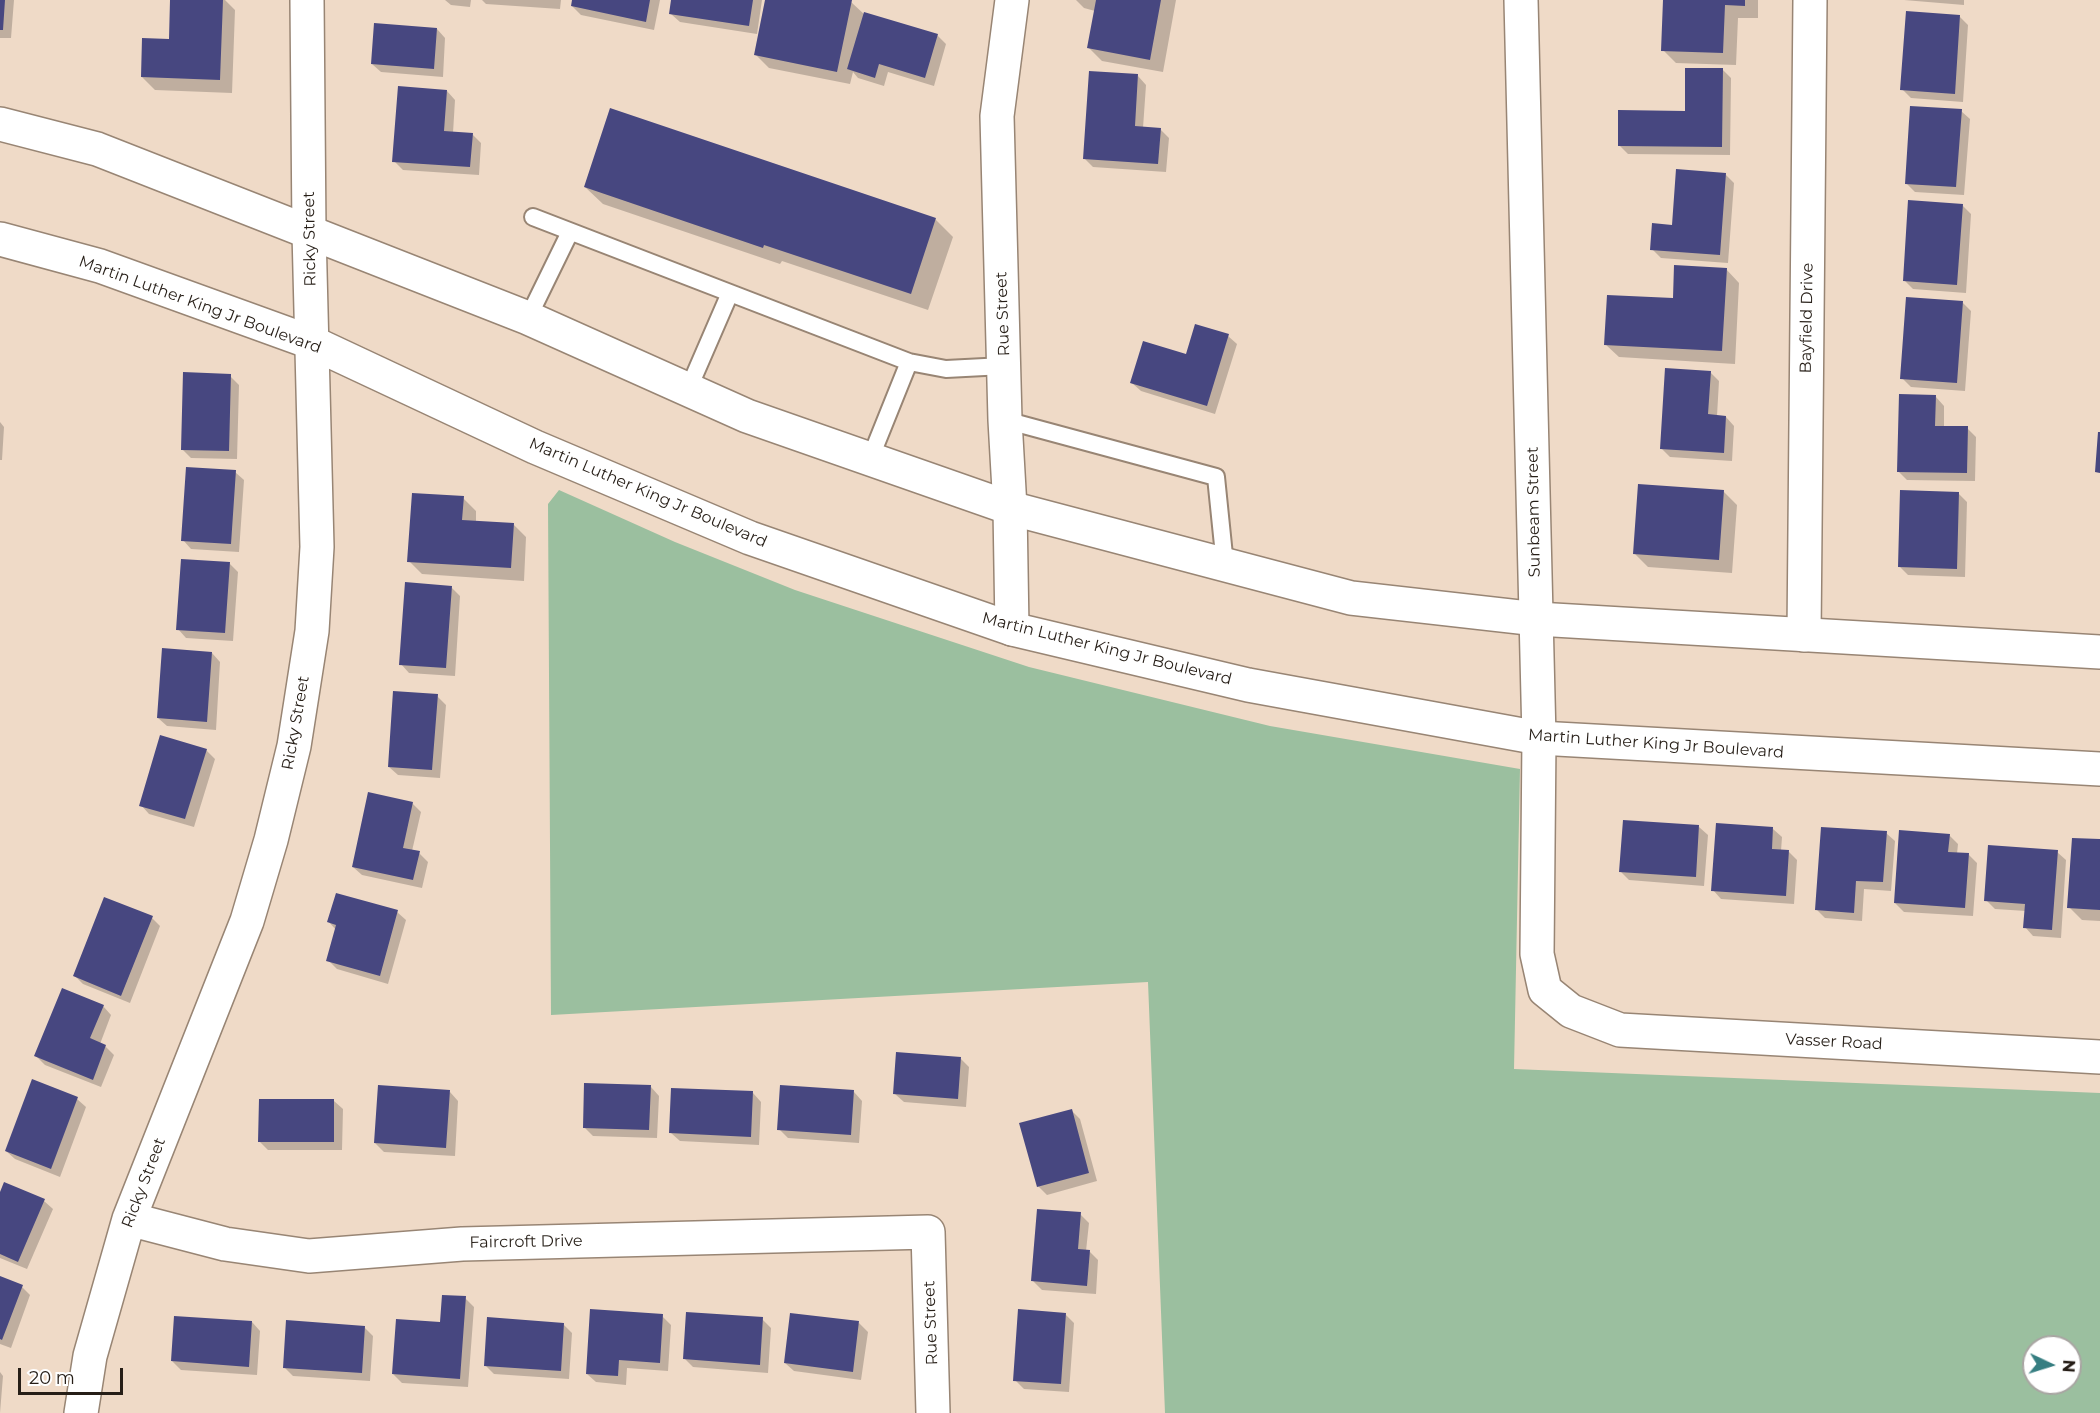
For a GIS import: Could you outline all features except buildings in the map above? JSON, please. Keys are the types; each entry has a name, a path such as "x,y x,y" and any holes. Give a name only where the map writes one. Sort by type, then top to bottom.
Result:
{"street":[{"name":"Ricky Street","path":"81,1413 90,1356 129,1219 247,921 271,840 294,746 312,632 318,547 309,232 307,0"},
{"name":"Rue Street","path":"1012,0 997,116 1012,629"},
{"name":"Sunbeam Street","path":"1521,0 1537,619 1538,954 1545,990 1570,1011"},
{"name":"Bayfield Drive","path":"1804,635 1810,0"},
{"path":"0,124 97,149 528,318 747,416 1010,508 1351,598 1537,619 2100,652"},
{"name":"Martin Luther King Jr Boulevard","path":"0,238 100,266 313,343 535,447 750,538 1012,629 1248,685 1539,738 2100,769"},
{"name":"Vasser Road","path":"1570,1011 1620,1030 2100,1057"},
{"name":"Faircroft Drive","path":"129,1219 225,1244 309,1256 462,1244 928,1232"},
{"name":"Rue Street","path":"928,1232 933,1413"}],"lane":[{"path":"533,217 909,363 946,369 1004,366"},
{"path":"528,318 570,231"},
{"path":"688,390 730,293"},
{"path":"870,459 909,363"},
{"path":"1005,420 1216,477 1225,565"}],"green space":[{"path":"559,490 675,542 795,590 1029,667 1270,726 1520,769 1514,1069 2100,1093 2100,1413 1165,1413 1148,982 551,1015 548,504"}]}
